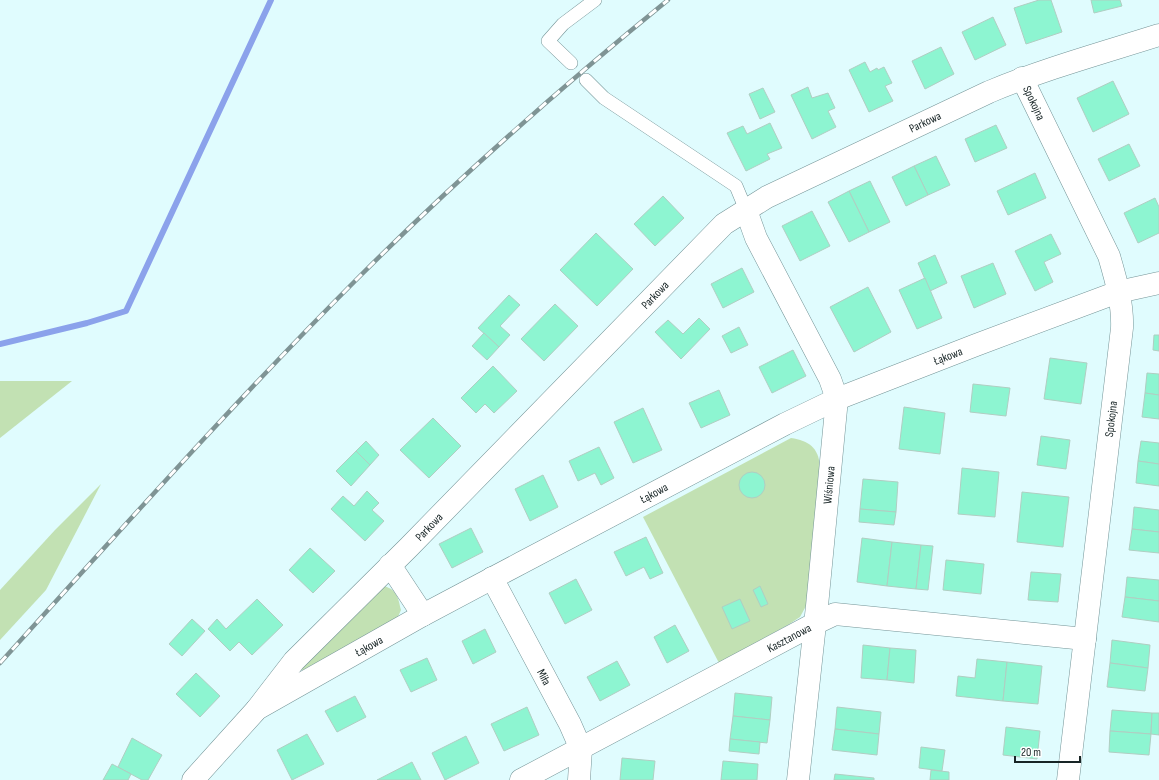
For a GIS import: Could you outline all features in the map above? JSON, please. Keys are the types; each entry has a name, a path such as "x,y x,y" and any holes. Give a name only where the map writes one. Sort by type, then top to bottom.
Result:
{"street":[{"name":"Parkowa","path":"257,709 294,661 390,566 724,224 767,197 989,92 1022,78 1159,35"},
{"name":"Spokojna","path":"1022,78 1109,256 1122,312 1122,328 1068,780"},
{"name":"Wiśniowa","path":"746,210 756,238 830,379 837,399 816,623 798,780"},
{"name":"Łąkowa","path":"193,780 257,709 423,615 785,424 837,399 1118,292 1159,283"},
{"path":"390,566 423,615"},
{"name":"Miła","path":"492,578 570,724 580,749 579,780"},
{"name":"Kasztanowa","path":"521,780 835,614 1084,639"}],"lane":[{"path":"571,63 548,41 563,24 594,0"},
{"path":"586,80 604,98 736,186 746,210"}],"green space":[{"path":"0,381 72,381 0,438"},
{"path":"791,438 803,441 812,446 819,459 820,466 806,606 800,617 788,625 719,663 643,517"},
{"path":"101,484 46,590 0,640 0,590 55,530"},
{"path":"384,586 392,590 398,598 401,610 397,619 303,670 299,670"}],"building":[{"path":"1039,0 1051,0 1062,32 1026,44 1014,8"},
{"path":"1091,0 1120,0 1122,6 1094,13"},
{"path":"993,17 1006,45 975,60 962,32"},
{"path":"941,47 954,74 925,89 912,61"},
{"path":"865,62 870,72 877,68 878,70 884,67 892,83 885,86 893,101 869,112 849,70"},
{"path":"1113,81 1129,114 1093,132 1077,98"},
{"path":"808,87 812,98 828,93 835,108 828,111 836,127 812,139 791,95"},
{"path":"763,88 775,112 760,119 749,94"},
{"path":"770,123 782,148 767,154 770,159 746,171 727,133 743,126 747,134"},
{"path":"996,125 1007,148 975,162 965,139"},
{"path":"1129,144 1140,166 1109,181 1098,159"},
{"path":"936,156 950,185 928,195 914,166"},
{"path":"914,166 928,195 906,206 892,177"},
{"path":"1035,173 1046,198 1008,215 997,191"},
{"path":"870,181 890,222 869,232 849,191"},
{"path":"849,191 869,232 849,242 828,202"},
{"path":"663,196 684,218 655,246 634,224"},
{"path":"1155,198 1159,207 1159,233 1138,243 1124,213"},
{"path":"812,211 830,246 800,261 782,226"},
{"path":"596,233 633,269 597,306 560,270"},
{"path":"1051,234 1061,254 1044,262 1053,282 1035,291 1015,251"},
{"path":"935,255 947,283 930,291 918,263"},
{"path":"993,263 1006,294 974,308 961,276"},
{"path":"742,268 754,292 723,308 711,284"},
{"path":"925,278 942,318 917,329 899,290"},
{"path":"868,287 891,332 854,352 830,307"},
{"path":"509,295 520,305 500,326 510,335 499,347 478,328"},
{"path":"555,304 578,326 544,361 521,339"},
{"path":"699,318 710,329 681,359 655,332 668,320 683,334"},
{"path":"739,327 748,345 731,353 722,336"},
{"path":"484,333 499,347 487,360 472,346"},
{"path":"1154,335 1159,335 1159,351 1153,350"},
{"path":"793,350 806,376 772,393 759,367"},
{"path":"1050,358 1087,363 1081,404 1044,399"},
{"path":"493,366 517,391 494,413 485,404 476,413 461,398"},
{"path":"1147,373 1159,374 1159,395 1145,393"},
{"path":"973,384 1010,388 1006,416 970,412"},
{"path":"719,390 730,415 701,428 689,403"},
{"path":"1145,393 1159,395 1159,419 1142,417"},
{"path":"904,407 945,413 940,454 899,449"},
{"path":"643,408 662,450 633,463 614,422"},
{"path":"433,418 461,446 429,478 400,450"},
{"path":"1041,436 1070,440 1066,469 1037,465"},
{"path":"366,441 379,455 370,465 356,451"},
{"path":"1141,441 1159,443 1159,464 1138,461"},
{"path":"599,447 614,478 601,485 595,473 578,481 569,461"},
{"path":"356,451 370,465 351,486 336,471"},
{"path":"1138,461 1159,464 1159,486 1136,483"},
{"path":"962,468 999,472 995,517 958,514"},
{"path":"752,472 761,476 765,485 761,494 752,498 743,494 739,485 743,476"},
{"path":"543,475 558,507 530,521 515,489"},
{"path":"863,479 898,482 896,512 860,509"},
{"path":"367,491 379,503 372,510 384,521 365,541 331,509 343,496 354,506"},
{"path":"1022,492 1069,497 1063,547 1017,542"},
{"path":"1134,507 1159,510 1159,532 1132,529"},
{"path":"860,509 896,512 894,525 859,522"},
{"path":"471,528 483,552 452,568 439,544"},
{"path":"1132,529 1159,532 1159,553 1129,550"},
{"path":"646,537 663,573 650,579 644,567 626,576 614,552"},
{"path":"862,538 892,542 887,586 857,582"},
{"path":"892,542 921,545 916,589 887,586"},
{"path":"921,545 933,546 928,590 916,589"},
{"path":"310,548 335,571 313,593 289,570"},
{"path":"946,560 984,564 981,594 943,590"},
{"path":"1031,572 1061,574 1058,602 1028,600"},
{"path":"1127,577 1159,580 1159,601 1125,597"},
{"path":"576,579 592,610 565,624 549,593"},
{"path":"760,586 768,604 761,607 753,590"},
{"path":"1125,597 1159,601 1159,622 1122,617"},
{"path":"257,599 283,625 252,655 239,642 230,651 208,629 217,619 226,629"},
{"path":"740,599 750,621 732,629 722,607"},
{"path":"192,619 205,631 182,656 169,644"},
{"path":"675,625 689,651 667,663 654,637"},
{"path":"485,629 496,652 473,664 462,641"},
{"path":"1112,640 1150,645 1148,668 1110,663"},
{"path":"863,645 890,648 887,680 861,678"},
{"path":"890,648 916,650 914,683 887,680"},
{"path":"427,658 437,680 411,692 400,670"},
{"path":"977,659 1007,662 1003,701 956,696 958,676 975,678"},
{"path":"617,661 630,685 600,701 587,677"},
{"path":"1007,662 1042,666 1038,704 1003,701"},
{"path":"1110,663 1148,668 1145,691 1107,687"},
{"path":"196,673 220,696 200,717 176,694"},
{"path":"735,693 772,697 770,720 733,716"},
{"path":"355,696 366,717 337,732 325,711"},
{"path":"527,707 539,735 504,751 491,724"},
{"path":"837,707 881,712 879,734 835,729"},
{"path":"1112,710 1152,713 1151,734 1110,731"},
{"path":"1152,713 1159,713 1159,735 1151,734"},
{"path":"733,716 770,720 767,743 730,739"},
{"path":"1006,727 1040,731 1037,759 1003,755"},
{"path":"835,729 879,734 877,755 832,750"},
{"path":"1110,731 1151,734 1149,755 1109,752"},
{"path":"307,734 324,764 292,780 277,750"},
{"path":"466,736 479,763 445,780 432,753"},
{"path":"132,738 162,755 148,780 142,780 118,767"},
{"path":"730,739 760,742 759,754 729,751"},
{"path":"921,747 945,750 942,771 919,768"},
{"path":"622,758 655,761 653,780 620,780"},
{"path":"723,761 758,764 757,780 721,780"},
{"path":"412,762 421,780 377,780"},
{"path":"112,764 131,774 128,780 103,780"},
{"path":"931,770 949,772 949,780 930,780"},
{"path":"835,774 874,778 874,780 834,780"}],"waterway":[{"path":"0,344 87,323 126,311 271,0"}],"railway":[{"path":"0,663 221,420 358,278 509,135 668,0"}]}
